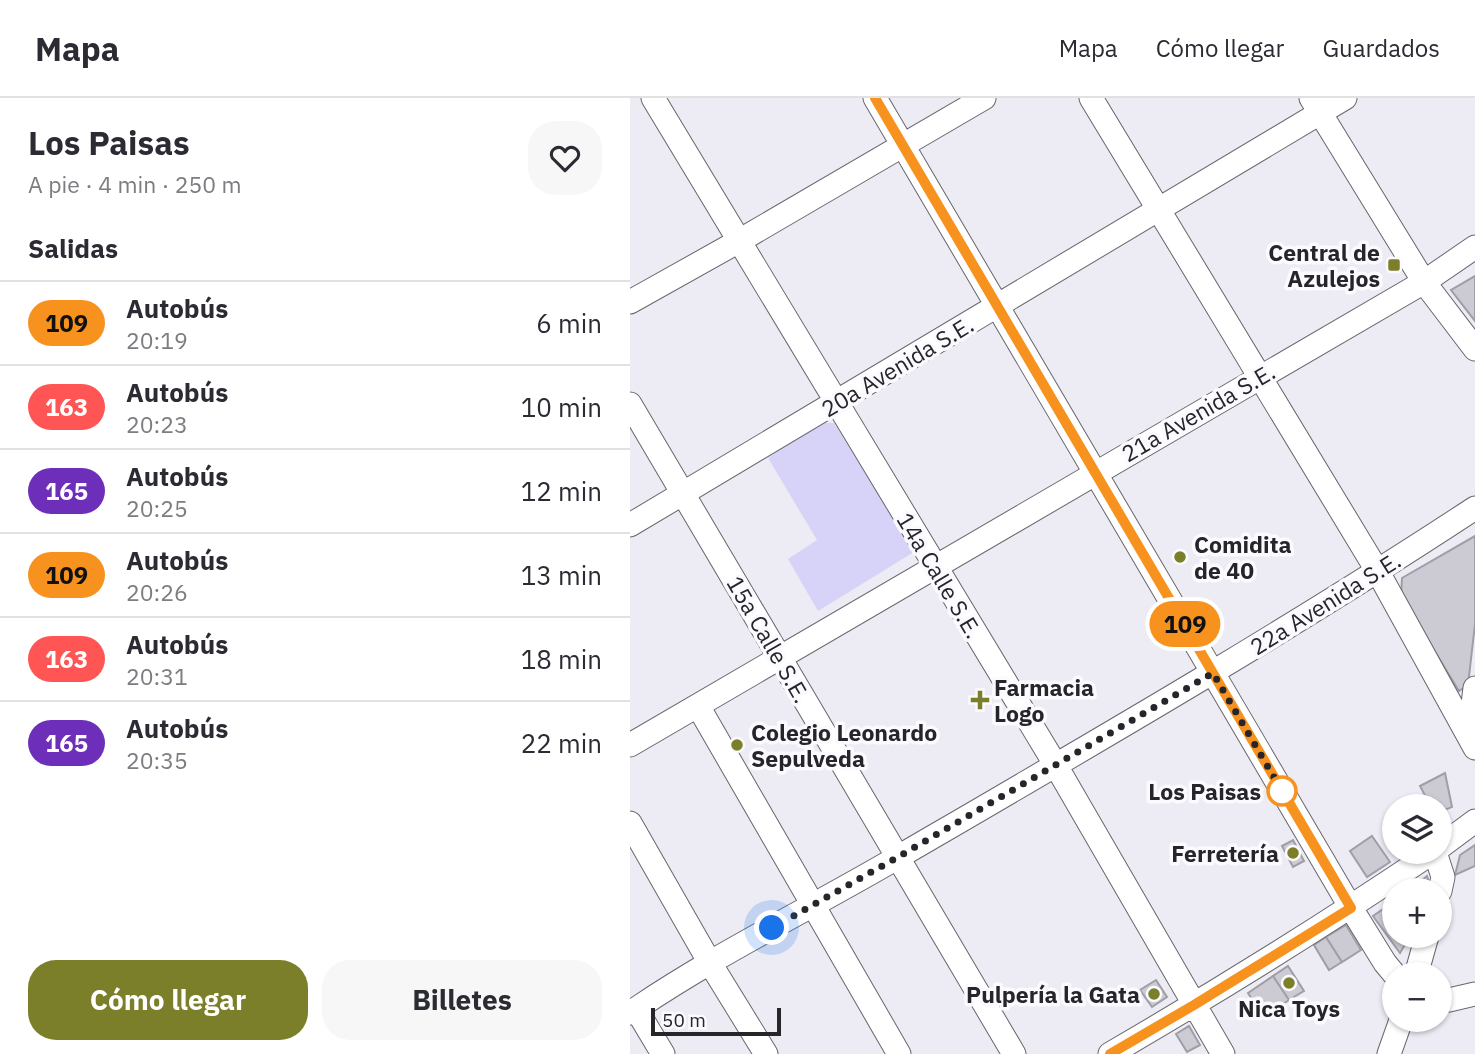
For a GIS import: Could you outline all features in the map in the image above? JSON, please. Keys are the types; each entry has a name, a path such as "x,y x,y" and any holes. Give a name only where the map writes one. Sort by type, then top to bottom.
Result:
{"street":[{"name":"14a Calle S.E.","path":"653,98 1055,764 1223,1054"},
{"path":"875,98 1383,962"},
{"path":"630,302 739,242 984,98"},
{"path":"1091,98 1378,572 1472,743"},
{"name":"20a Avenida S.E.","path":"630,525 1158,209 1316,106 1345,98"},
{"path":"1316,106 1424,282 1475,349"},
{"name":"21a Avenida S.E.","path":"630,745 1424,282 1475,247"},
{"name":"15a Calle S.E.","path":"630,404 1014,1054"},
{"name":"22a Avenida S.E.","path":"633,1011 710,963 1213,673 1378,572 1475,508"},
{"path":"1472,743 1475,688"},
{"path":"698,706 899,1054"},
{"path":"1452,838 1475,821"},
{"path":"630,823 766,1054"},
{"path":"1110,1054 1351,908 1416,864"},
{"path":"1452,999 1475,994"},
{"path":"633,1011 663,1054"},
{"path":"1389,1054 1397,1032"}],"shaded area":[{"path":"821,423 834,423 914,552 818,611 788,559 817,540 768,458"}],"building":[{"path":"1475,276 1475,321 1451,290"},
{"path":"1475,536 1475,624 1468,685 1459,691 1401,596 1402,578"},
{"path":"1445,773 1449,794 1424,794 1420,786"},
{"path":"1372,836 1382,850 1382,864 1387,864 1367,877 1350,851"},
{"name":"Ferretería","path":"1293,840 1304,861 1293,867 1282,846"},
{"path":"1475,845 1475,866 1455,875 1460,855"},
{"path":"1382,910 1382,928 1373,916"},
{"path":"1346,925 1361,950 1342,962 1326,937"},
{"path":"1326,937 1342,962 1329,970 1314,945"},
{"name":"Nica Toys","path":"1288,966 1304,991 1289,1000 1273,976"},
{"path":"1273,976 1289,1000 1263,1017 1248,993"},
{"name":"Pulpería la Gata","path":"1156,980 1167,997 1152,1007 1140,990"},
{"path":"1189,1026 1200,1045 1187,1052 1176,1034"}],"bus line":[{"name":"109","path":"875,98 1351,908 1110,1054"}],"place":[{"name":"Central de Azulejos","path":"1394,265"},
{"name":"Comidita de 40","path":"1180,557"},
{"name":"Farmacia Logo","path":"980,700"},
{"name":"Colegio Leonardo Sepulveda","path":"737,745"},
{"name":"Los Paisas","path":"1282,791"},
{"name":"Ferretería","path":"1293,853"},
{"name":"Nica Toys","path":"1289,983"},
{"name":"Pulpería la Gata","path":"1154,994"}],"route":[{"path":"772,928 1213,673 1282,791"}]}
